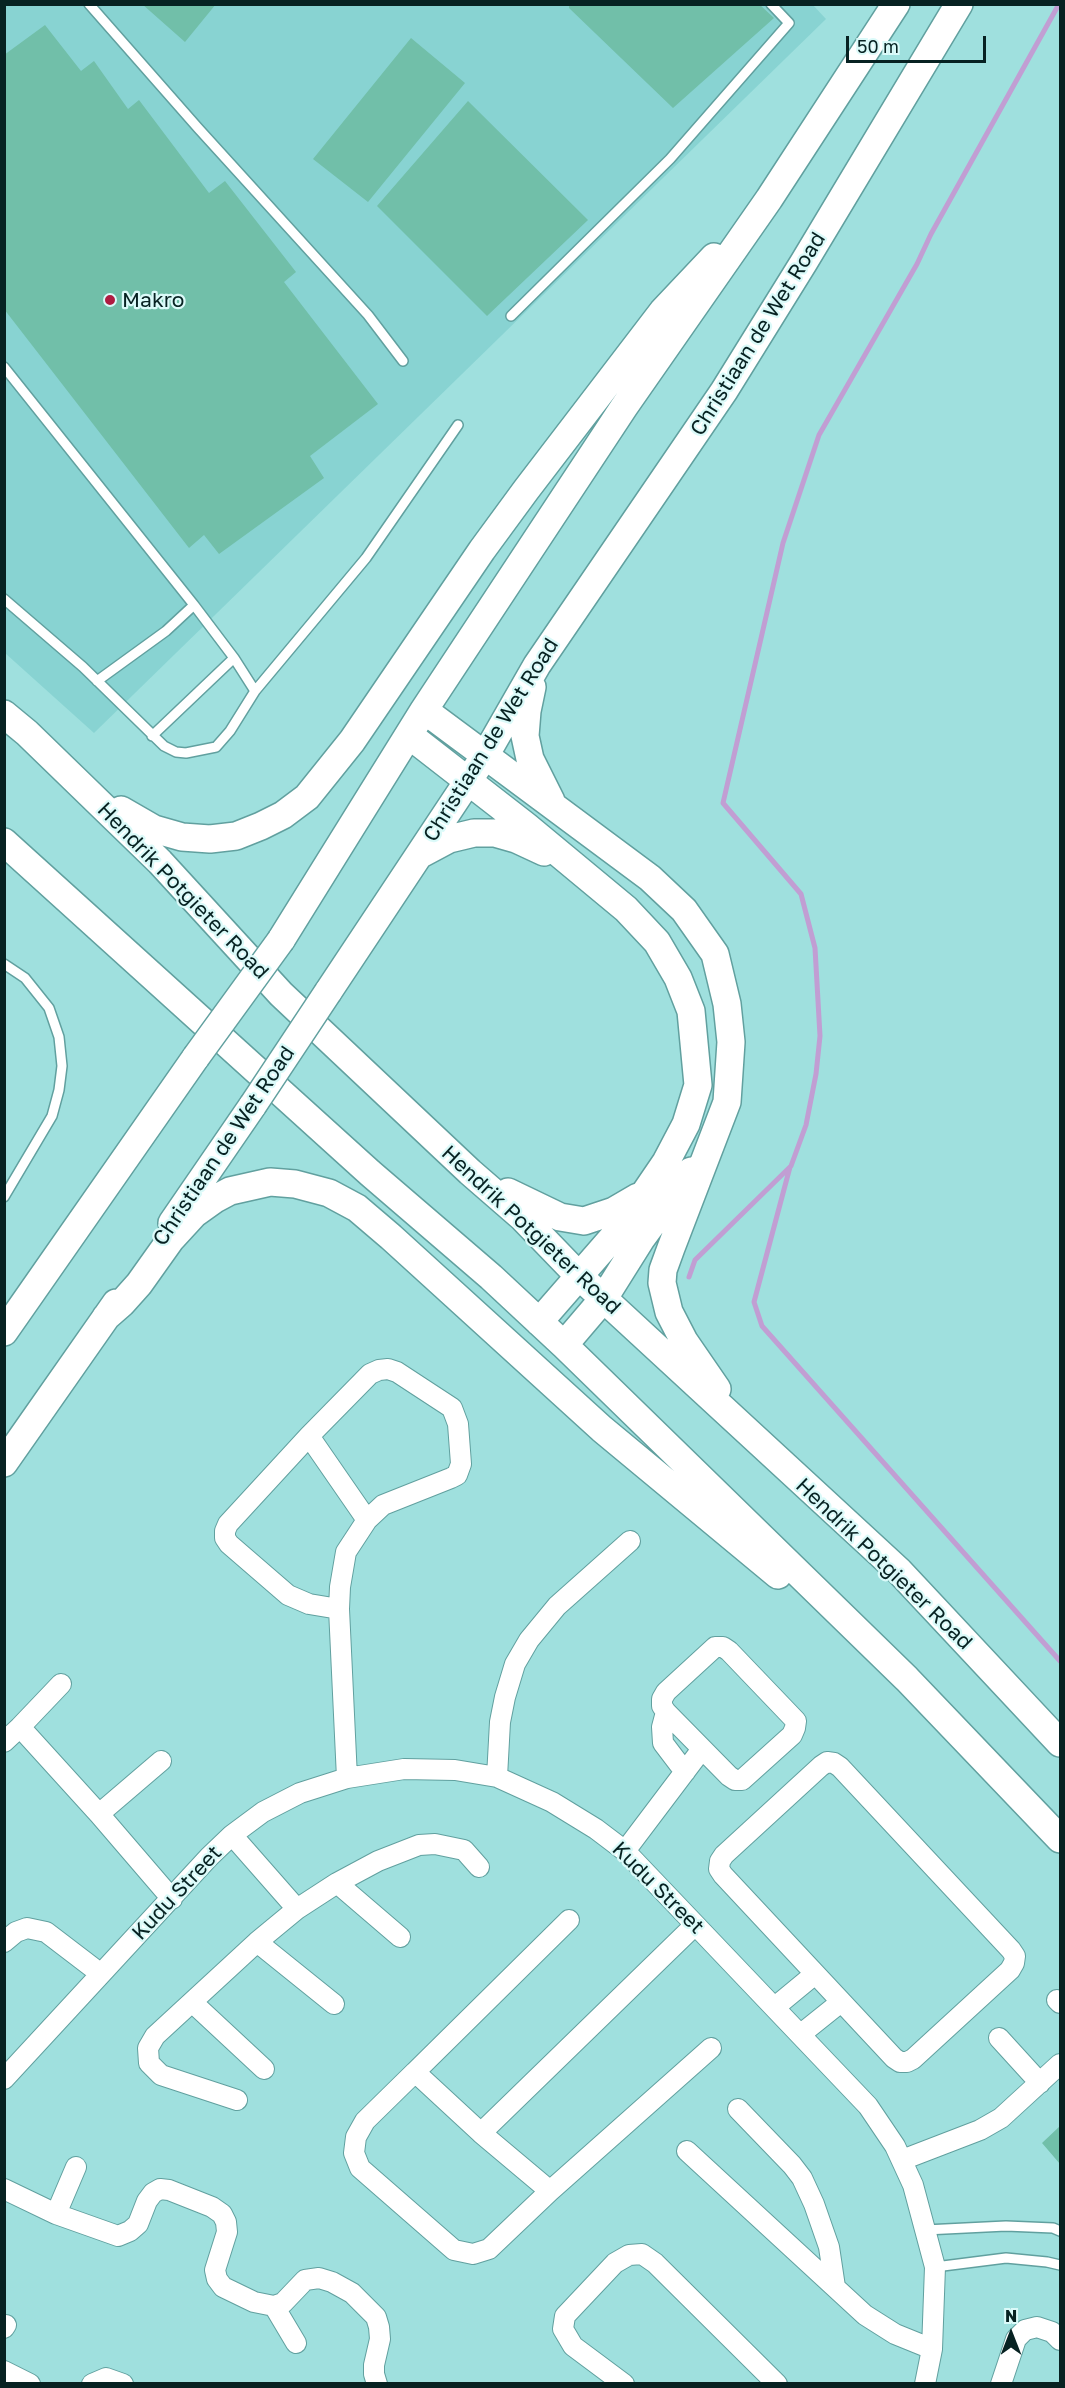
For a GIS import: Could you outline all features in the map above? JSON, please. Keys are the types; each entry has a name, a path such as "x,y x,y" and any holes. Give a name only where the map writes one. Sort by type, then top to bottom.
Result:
{"main road":[{"path":"4,1332 281,940 424,710 624,407 689,317 769,199 896,4"},
{"name":"Christiaan de Wet Road","path":"4,1464 253,1105 486,754 537,665 724,391 959,4"},
{"path":"27,733 123,812 154,828 182,837 210,839 236,836 283,816 307,797 352,741 482,550 663,310 769,199"},
{"path":"537,665 527,711 525,736 530,759 556,810"},
{"path":"424,710 650,878 684,910 715,954 727,1004 731,1042 727,1102 663,1270 663,1293 669,1312 684,1341 744,1429"},
{"name":"Hendrik Potgieter Road","path":"4,714 27,733 160,862 281,994 470,1172 523,1218 579,1276 899,1571 1060,1743"},
{"path":"409,735 526,826 626,909 657,942 678,978 691,1011 698,1085 686,1124 666,1162 621,1228 539,1322"},
{"path":"418,856 449,839 474,833 495,833 516,839 577,869"},
{"path":"4,842 370,1173 491,1277 564,1345 907,1679 1060,1839"},
{"path":"564,1345 604,1298 641,1239 712,1144"},
{"path":"470,1172 560,1217 584,1221 614,1211 642,1195"},
{"path":"106,1317 132,1291 171,1239 194,1214 215,1199 231,1191 270,1182 296,1184 329,1193 357,1208 602,1429 907,1679"}],"street":[{"path":"339,1609 309,1604 288,1595 225,1538 225,1531 228,1524 309,1436 370,1374 388,1369 397,1372 452,1408 456,1415 461,1464 457,1475 383,1505 367,1520 346,1552 339,1609 347,1778"},
{"path":"309,1436 367,1520"},
{"path":"497,1777 500,1722 515,1664 529,1640 557,1606 630,1541"},
{"path":"723,1647 796,1721 795,1728 792,1735 742,1780 735,1780 729,1776 702,1749 666,1712 662,1706 662,1699 666,1692 709,1650 723,1647"},
{"path":"4,1742 61,1684"},
{"path":"666,1712 661,1735 663,1743 685,1772"},
{"path":"20,1727 172,1899"},
{"path":"625,1851 702,1749"},
{"path":"99,1814 161,1761"},
{"path":"827,1762 834,1763 849,1775 1011,1950 1014,1956 1014,1964 1010,1970 907,2062 900,2062 894,2058 841,2002 719,1869 724,1855 827,1762"},
{"name":"Kudu Street","path":"4,2079 232,1835 263,1812 300,1793 347,1778 404,1769 455,1770 497,1777 552,1802 625,1851 868,2106 895,2146 913,2185 935,2267 932,2349 928,2382"},
{"path":"232,1835 297,1909"},
{"path":"237,2100 161,2075 149,2063 150,2042 257,1942 297,1909 337,1883 378,1861 419,1845 435,1844 464,1850 479,1867"},
{"path":"337,1883 400,1937"},
{"path":"569,1920 365,2121 356,2137 354,2153 360,2168 454,2250 483,2253 711,2048"},
{"path":"481,2133 695,1925"},
{"path":"4,1942 16,1932 27,1928 46,1932 101,1974"},
{"path":"257,1942 334,2004"},
{"path":"775,2007 815,1974"},
{"path":"192,2002 264,2069"},
{"path":"801,2034 841,2002"},
{"path":"999,2038 1040,2083"},
{"path":"902,2160 972,2133 1001,2118 1060,2064"},
{"path":"415,2072 481,2133 550,2191"},
{"path":"738,2109 802,2178 829,2247 835,2287"},
{"path":"687,2151 865,2315 895,2334 932,2349"},
{"path":"56,2214 76,2167"},
{"path":"4,2189 56,2214 118,2235 130,2232 138,2224 147,2201 153,2193 160,2189 169,2190 212,2207 222,2214 226,2222 227,2232 217,2262 217,2279 223,2287 254,2302 274,2306 283,2303 305,2280 326,2280 352,2293 376,2317 380,2327 374,2365 377,2384"},
{"path":"624,2384 573,2346 563,2329 565,2316 615,2263 629,2255 642,2254 655,2263 777,2384"},
{"path":"274,2306 296,2343"},
{"path":"1001,2384 1016,2339 1025,2330 1037,2327 1052,2332 1060,2340"},
{"path":"4,2371 30,2384"},
{"path":"92,2384 106,2378 123,2384"}],"lane":[{"path":"89,4 368,315 403,361"},
{"path":"511,316 670,159 789,23 771,4"},
{"path":"4,367 194,605 234,658 255,691"},
{"path":"4,599 84,667 152,736 176,752 199,752 216,747 230,731 255,691 366,558 458,425"},
{"path":"97,681 157,638 194,605"},
{"path":"152,736 234,658"},
{"path":"4,964 25,978 49,1008 59,1037 62,1065 59,1090 52,1116 4,1197"},
{"path":"925,2230 1006,2226 1053,2228 1060,2231"},
{"path":"935,2267 1006,2258 1060,2265"}],"shaded area":[{"path":"812,4 826,19 94,733 5,653 5,5"}],"building":[{"path":"142,4 216,4 185,42"},
{"path":"569,4 759,4 774,18 673,108 569,8"},
{"path":"45,25 81,71 94,61 128,109 139,100 209,193 225,181 296,272 284,282 378,404 310,456 324,478 219,554 204,535 189,548 4,309 4,55"},
{"path":"411,38 465,83 368,202 313,159"},
{"path":"468,101 588,220 487,316 377,206"},
{"path":"1060,2126 1060,2164 1042,2143"}],"waterway":[{"path":"689,1277 695,1260 791,1166 806,1125 816,1074 820,1036 815,948 801,894 723,803 783,543 819,435 917,264 931,234 1059,4"},
{"path":"790,1167 754,1302 762,1326 1060,1661"}],"place":[{"name":"Makro","path":"110,300"}]}
